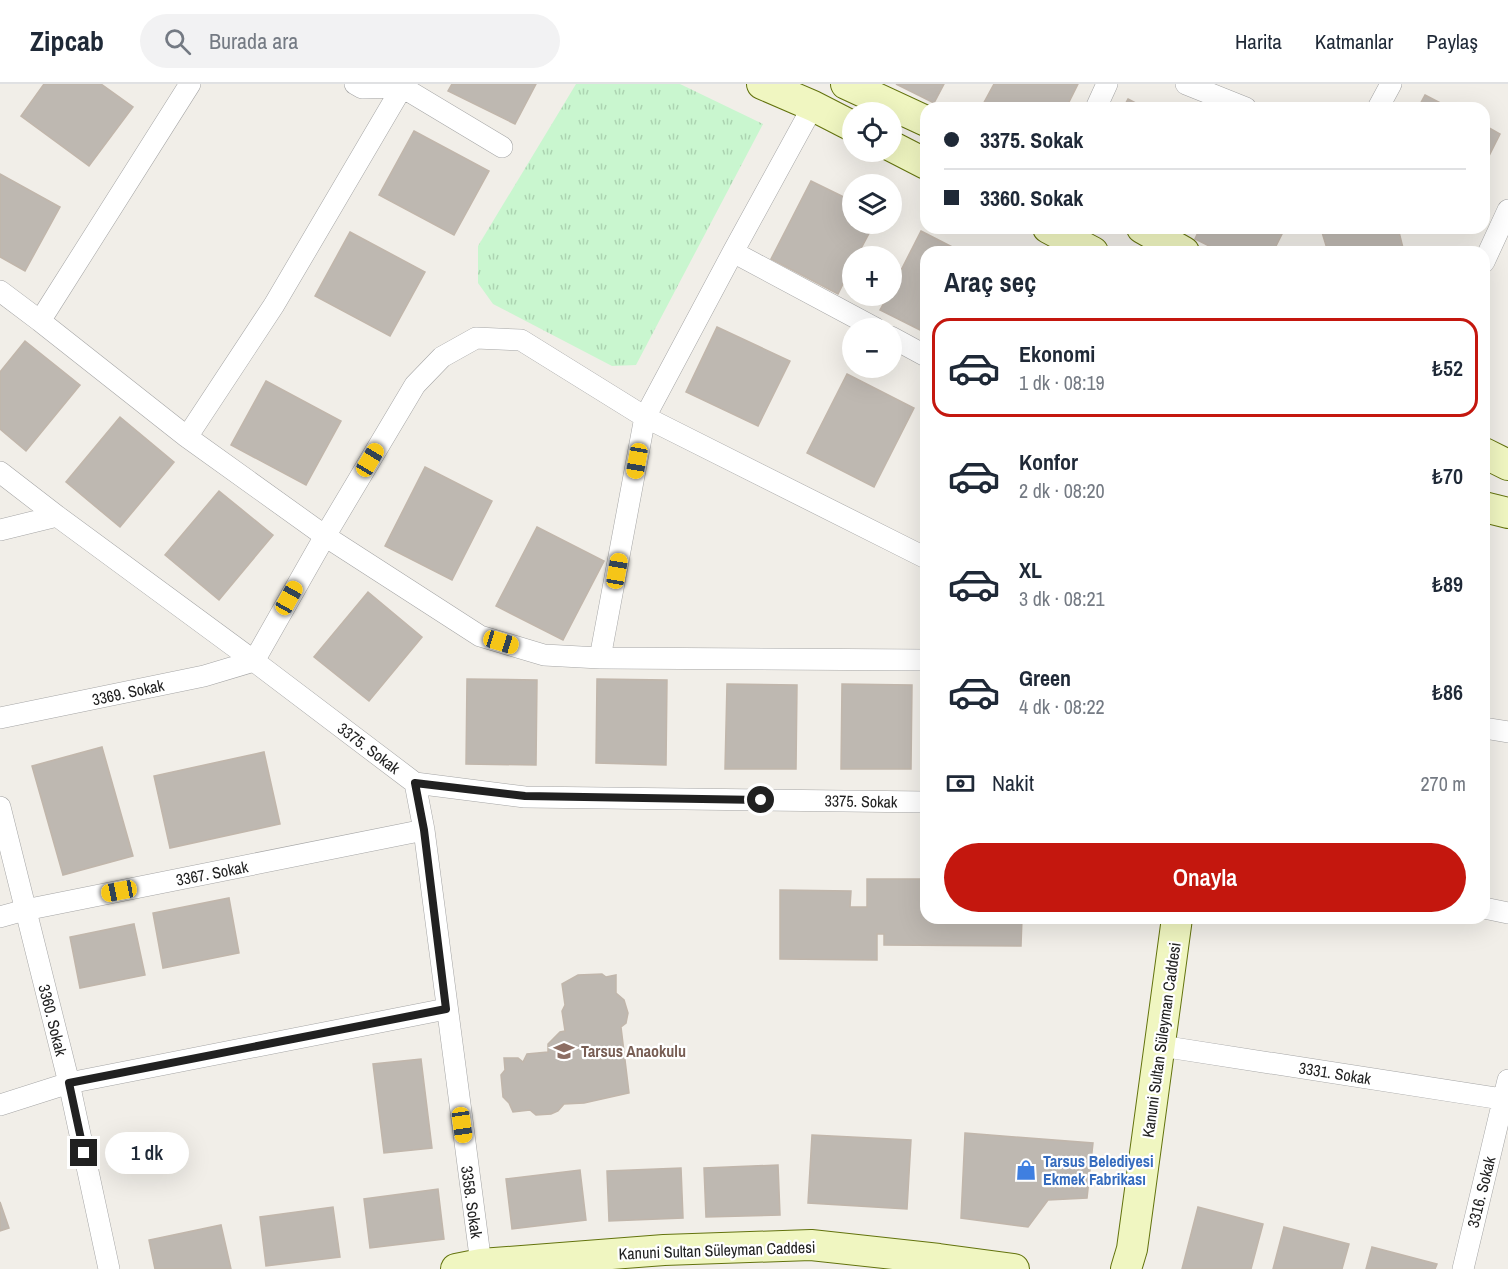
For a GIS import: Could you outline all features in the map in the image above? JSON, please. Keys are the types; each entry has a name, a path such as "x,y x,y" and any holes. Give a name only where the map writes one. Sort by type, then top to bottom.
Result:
{"street":[{"path":"40,321 190,84"},
{"path":"355,84 362,88 403,85 502,147"},
{"path":"762,84 813,105 842,121"},
{"path":"846,84 920,118"},
{"path":"1099,102 1107,84"},
{"path":"1186,84 1231,102"},
{"path":"1381,102 1391,84"},
{"path":"187,437 273,305 403,85"},
{"path":"600,658 645,417 813,105"},
{"path":"902,152 920,161"},
{"path":"1490,255 1501,242 1508,210"},
{"path":"1059,234 1082,246"},
{"path":"1152,234 1174,246"},
{"path":"733,252 855,318"},
{"path":"0,291 187,437 325,536 480,636 543,655 600,658 920,660"},
{"path":"254,661 415,385 442,357 476,338 521,340 645,417 920,555"},
{"path":"902,344 920,353"},
{"path":"1490,456 1508,465"},
{"name":"3375. Sokak","path":"0,472 415,783 525,796 920,802"},
{"path":"1490,508 1508,513"},
{"path":"0,530 57,516"},
{"name":"3369. Sokak","path":"0,718 204,676 254,661"},
{"path":"1490,729 1508,732"},
{"name":"3358. Sokak","path":"415,783 424,830 446,1009 468,1267"},
{"name":"3360. Sokak","path":"0,807 69,1083 109,1269"},
{"name":"3367. Sokak","path":"0,917 25,910 424,830"},
{"path":"1490,909 1508,913"},
{"name":"Kanuni Sultan Süleyman Caddesi","path":"1126,1269 1132,1249 1177,924"},
{"path":"0,1105 69,1083 446,1009"},
{"name":"3331. Sokak","path":"1161,1046 1506,1093"},
{"name":"3316. Sokak","path":"1463,1269 1506,1093"},
{"name":"Kanuni Sultan Süleyman Caddesi","path":"468,1267 664,1259 811,1245 1014,1269"}],"green space":[{"path":"576,84 680,84 763,124 636,365 612,366 493,304 478,283 478,246"}],"building":[{"path":"44,84 101,84 133,107 89,166 21,116"},
{"path":"452,84 536,84 515,124 448,91"},
{"path":"896,84 944,84 935,102"},
{"path":"994,84 1078,84 1069,102 984,102"},
{"path":"1425,95 1438,102 1421,102"},
{"path":"1490,128 1500,134 1490,154"},
{"path":"414,131 489,171 454,235 379,195"},
{"path":"0,174 60,207 25,271 0,257"},
{"path":"811,181 842,196 842,234 869,234 862,246 842,246 842,286 838,294 771,259"},
{"path":"350,232 425,272 390,336 315,296"},
{"path":"920,233 950,246 920,246 920,330 902,321 902,318 896,318 880,310 882,306 902,306 902,268"},
{"path":"1197,234 1282,234 1276,246 1209,246 1195,239"},
{"path":"1323,234 1400,234 1402,246 1326,246"},
{"path":"717,327 790,361 758,426 686,392"},
{"path":"25,341 80,385 26,451 0,429 0,372"},
{"path":"845,378 855,378 914,408 874,487 807,453"},
{"path":"266,381 341,421 306,485 231,445"},
{"path":"120,417 174,462 120,527 66,482"},
{"path":"425,467 492,501 452,580 385,546"},
{"path":"219,491 273,535 219,600 165,555"},
{"path":"537,527 604,561 563,640 496,606"},
{"path":"368,592 422,637 369,701 314,657"},
{"path":"467,679 537,680 536,765 466,764"},
{"path":"597,679 667,680 666,765 596,763"},
{"path":"727,684 797,685 796,769 725,769"},
{"path":"842,684 912,685 911,769 841,769"},
{"path":"102,747 133,856 63,875 32,766"},
{"path":"264,752 280,824 170,848 154,776"},
{"path":"867,879 920,879 920,924 1022,924 1021,946 884,945 884,934 877,934 877,960 780,959 780,890 851,891 850,907 867,907"},
{"path":"229,898 239,953 163,968 153,913"},
{"path":"134,924 145,975 80,988 70,937"},
{"path":"602,974 606,977 616,975 616,993 624,1000 628,1013 626,1023 621,1027 629,1093 584,1103 564,1104 558,1111 551,1114 536,1115 530,1110 513,1112 503,1097 501,1075 505,1070 504,1058 518,1058 523,1062 527,1054 548,1052 548,1044 560,1032 565,1031 562,984 578,975"},
{"path":"421,1059 432,1148 384,1153 373,1064"},
{"name":"Tarsus Belediyesi Ekmek Fabrikası","path":"965,1133 1093,1143 1087,1198 1048,1200 1028,1227 961,1218"},
{"path":"812,1135 911,1140 907,1209 808,1203"},
{"path":"778,1165 780,1215 706,1217 704,1168"},
{"path":"681,1168 683,1218 609,1221 607,1171"},
{"path":"580,1170 586,1220 512,1229 506,1179"},
{"path":"438,1189 444,1239 370,1248 364,1199"},
{"path":"0,1202 9,1228 0,1231"},
{"path":"333,1207 340,1257 266,1266 260,1217"},
{"path":"1198,1207 1263,1224 1251,1269 1182,1269"},
{"path":"221,1225 231,1269 155,1269 149,1240"},
{"path":"1284,1227 1349,1244 1342,1269 1273,1269"},
{"path":"1372,1247 1437,1264 1435,1269 1366,1269"}],"place":[{"name":"Tarsus Anaokulu","path":"564,1051"},
{"name":"Tarsus Belediyesi Ekmek Fabrikası","path":"1026,1170"}],"route":[{"path":"84,1153 69,1083 446,1009 424,830 415,783 525,796 761,800"}]}
